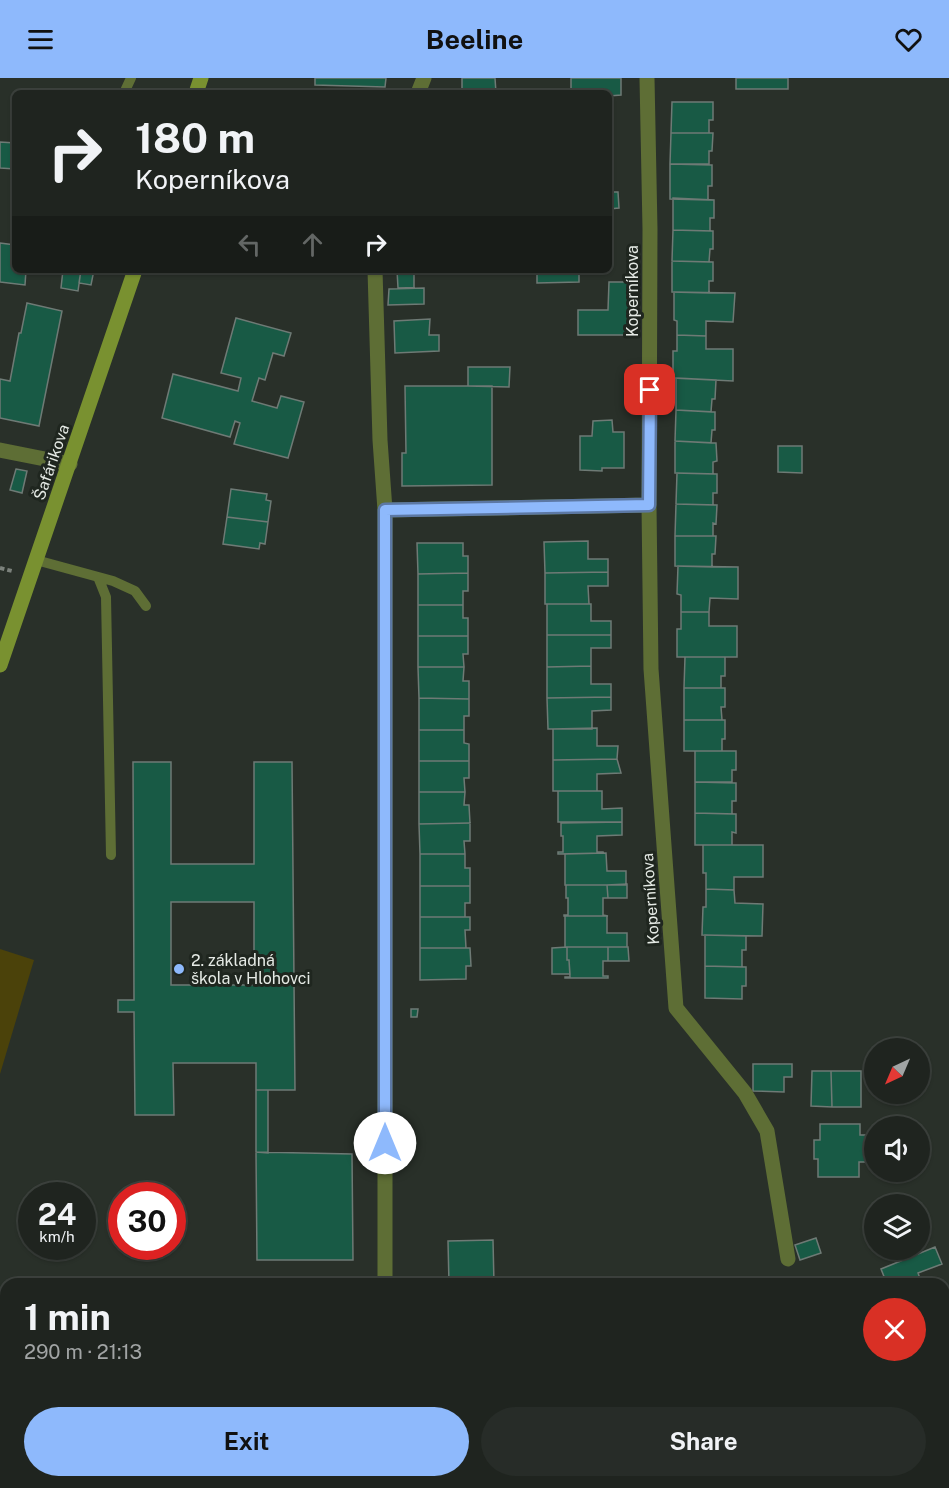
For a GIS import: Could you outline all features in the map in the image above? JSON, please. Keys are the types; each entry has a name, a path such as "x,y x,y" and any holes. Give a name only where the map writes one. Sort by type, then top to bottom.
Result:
{"main road":[{"name":"Šafárikova","path":"0,665 134,273"}],"street":[{"name":"Koperníkova","path":"647,78 650,229 651,669 676,1008 745,1093 767,1131 788,1259"},
{"path":"375,273 380,440 385,510 385,1278"},
{"path":"0,450 69,464"},
{"path":"385,510 649,505"}],"lane":[{"path":"36,560 113,581 135,591 146,606"},
{"path":"98,577 106,597 111,855"}],"shaded area":[{"path":"0,949 34,960 0,1074"}],"building":[{"path":"315,78 386,78 385,87 315,85"},
{"path":"462,78 495,78 496,90 462,90"},
{"path":"571,78 621,78 621,95 612,96 612,90 571,90"},
{"path":"736,78 788,78 788,89 736,89"},
{"path":"672,102 713,102 713,120 709,120 709,133 671,133"},
{"path":"671,133 713,133 709,164 670,164"},
{"path":"0,142 12,143 12,169 0,168"},
{"path":"670,164 712,165 712,186 708,186 708,200 670,199"},
{"path":"612,192 618,192 619,208 612,209"},
{"path":"673,198 714,200 714,218 710,218 710,231 673,230"},
{"path":"673,230 713,231 713,249 710,249 709,262 672,261"},
{"path":"0,243 12,245 12,273 26,273 25,285 0,282"},
{"path":"672,261 713,262 713,281 709,281 709,293 672,292"},
{"path":"63,273 81,273 78,291 61,288"},
{"path":"81,273 93,273 91,285 79,283"},
{"path":"397,273 414,273 414,288 398,288"},
{"path":"537,273 579,273 579,282 537,283"},
{"path":"609,282 631,282 632,335 578,335 578,310 608,310"},
{"path":"424,288 424,304 388,305 389,289"},
{"path":"674,292 735,293 733,322 706,321 706,336 677,335 677,321 674,320"},
{"path":"27,303 62,311 39,426 0,418 0,379 10,381"},
{"path":"236,318 291,333 284,356 273,353 265,380 259,378 252,401 277,408 281,396 304,402 288,458 234,444 240,423 235,421 230,437 162,418 173,374 238,391 241,378 221,373"},
{"path":"430,319 429,335 439,335 439,351 395,353 394,321"},
{"path":"677,335 706,336 706,349 733,349 733,381 673,378 673,351 677,351"},
{"path":"468,367 510,367 509,387 468,386"},
{"path":"676,378 716,380 715,399 712,399 711,412 676,410"},
{"path":"405,386 492,386 492,485 402,486 402,453 406,453"},
{"path":"676,410 715,412 715,430 712,430 711,443 675,441"},
{"path":"612,420 613,432 624,432 624,468 602,468 602,471 580,470 580,436 592,436 593,421"},
{"path":"675,441 716,443 717,461 713,462 713,474 675,473"},
{"path":"778,446 802,446 802,473 778,472"},
{"path":"16,469 27,471 22,493 10,490"},
{"path":"677,473 717,474 717,493 713,493 713,505 676,504"},
{"path":"231,489 267,494 266,500 271,501 268,522 227,517"},
{"path":"676,504 717,505 713,536 675,536"},
{"path":"227,517 268,522 265,544 260,543 259,549 223,544"},
{"path":"675,536 716,536 712,567 675,566"},
{"path":"588,541 588,559 608,559 608,572 545,573 544,542"},
{"path":"417,543 463,543 463,556 468,556 468,573 418,574"},
{"path":"678,566 738,567 738,599 710,598 709,612 681,612 681,595 677,594"},
{"path":"608,572 608,586 588,586 589,604 545,604 545,573"},
{"path":"468,573 468,591 463,591 463,605 418,605 418,574"},
{"path":"547,604 591,604 591,621 611,621 611,635 547,635"},
{"path":"418,605 463,605 463,618 468,618 468,636 418,636"},
{"path":"681,612 709,612 709,626 737,626 737,657 677,657 677,629 681,629"},
{"path":"547,635 611,635 611,648 591,648 591,666 547,667"},
{"path":"418,636 468,636 468,654 463,654 464,667 418,667"},
{"path":"685,657 725,657 725,676 721,676 721,688 684,688"},
{"path":"591,666 591,684 611,684 611,697 547,698 547,667"},
{"path":"418,667 464,667 463,681 469,681 469,699 419,698"},
{"path":"684,688 725,688 725,707 721,707 722,720 684,720"},
{"path":"611,697 611,710 592,711 592,729 548,729 547,698"},
{"path":"419,698 469,699 469,716 464,716 464,730 419,730"},
{"path":"684,720 725,720 725,739 722,739 722,751 684,751"},
{"path":"597,728 597,746 618,746 617,759 553,760 553,729"},
{"path":"419,730 464,730 464,743 469,744 469,761 419,761"},
{"path":"695,751 736,751 736,770 732,770 732,782 695,782"},
{"path":"617,759 621,773 597,774 597,791 553,791 553,760"},
{"path":"419,761 469,761 469,778 464,778 465,792 419,792"},
{"path":"133,762 171,762 171,864 254,864 254,762 292,762 295,1090 256,1090 256,1063 173,1063 174,1115 135,1115 134,1012 118,1012 118,1000 134,1000","holes":["171,902 254,902 254,985 171,985"]},
{"path":"695,782 736,783 736,801 732,801 732,814 695,813"},
{"path":"558,791 602,791 602,809 622,808 622,822 558,822"},
{"path":"419,792 465,792 464,805 469,805 470,823 419,824"},
{"path":"695,813 736,814 736,833 732,832 732,845 695,845"},
{"path":"622,822 622,835 597,836 597,852 603,853 558,854 558,852 563,852 561,823"},
{"path":"470,823 470,841 464,841 465,854 420,854 419,824"},
{"path":"703,845 763,845 763,877 734,877 734,890 706,889 706,873 703,873"},
{"path":"606,853 607,871 626,871 626,885 565,885 565,854"},
{"path":"420,854 465,854 465,868 470,868 470,886 420,886"},
{"path":"627,884 627,898 608,898 607,885"},
{"path":"566,885 607,885 608,898 603,898 603,915 608,916 564,916 568,915"},
{"path":"420,886 470,886 470,903 465,903 465,917 420,917"},
{"path":"706,889 734,890 735,903 763,904 762,936 702,935"},
{"path":"565,916 607,916 607,933 627,933 627,947 565,947"},
{"path":"420,917 470,917 470,930 465,930 466,948 420,948"},
{"path":"705,935 746,936 746,950 742,950 742,967 705,966"},
{"path":"567,947 608,947 608,961 603,961 603,976 608,976 608,978 565,978 570,977"},
{"path":"567,947 570,974 552,974 552,948"},
{"path":"608,947 628,947 629,961 608,961"},
{"path":"420,948 470,948 471,966 466,966 466,979 420,980"},
{"path":"705,966 746,967 746,986 742,986 742,999 705,998"},
{"path":"411,1009 418,1009 417,1017 411,1017"},
{"path":"753,1064 792,1064 792,1077 784,1077 784,1092 753,1091"},
{"path":"812,1071 831,1071 832,1107 811,1106"},
{"path":"831,1071 861,1071 861,1107 832,1107"},
{"path":"256,1090 268,1090 268,1153 256,1152"},
{"path":"820,1124 860,1124 860,1135 864,1135 864,1162 859,1162 859,1177 818,1177 818,1159 814,1159 814,1140 820,1140"},
{"path":"256,1152 352,1154 353,1260 257,1260"},
{"path":"816,1238 821,1253 800,1260 795,1245"},
{"path":"493,1240 494,1278 449,1278 448,1241"},
{"path":"935,1247 942,1264 918,1273 920,1278 885,1278 881,1269 903,1260 930,1260 930,1249"}],"place":[{"name":"2. základná škola v Hlohovci","path":"179,969"}],"route":[{"path":"385,1143 385,510 649,505 650,390"}]}
